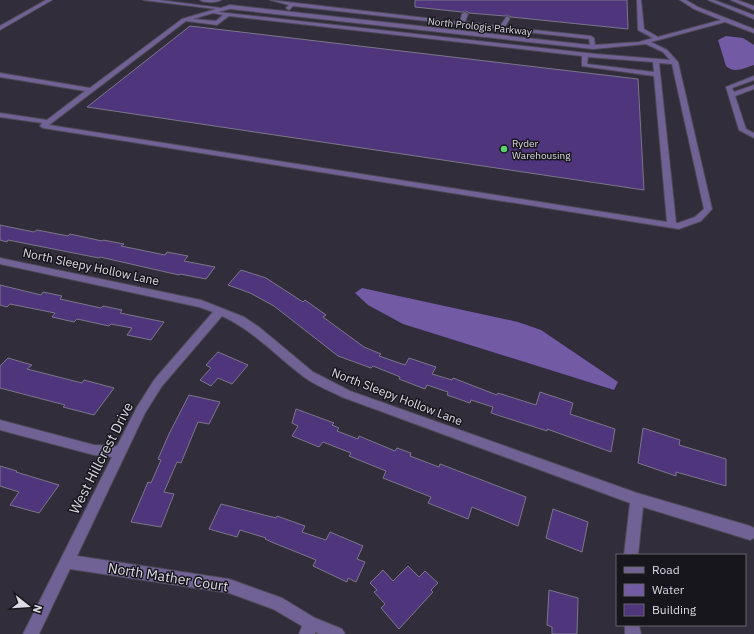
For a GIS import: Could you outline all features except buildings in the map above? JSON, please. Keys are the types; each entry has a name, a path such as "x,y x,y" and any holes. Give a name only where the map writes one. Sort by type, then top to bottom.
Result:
{"street":[{"path":"0,28 50,0"},
{"path":"145,0 227,10 349,29 585,55 675,62"},
{"path":"202,0 220,0 227,10"},
{"path":"272,0 292,4 442,19 462,24 592,38 593,47"},
{"path":"639,0 641,30 658,39"},
{"path":"682,0 696,8 754,31"},
{"path":"710,0 753,16"},
{"path":"733,0 754,8"},
{"path":"283,13 292,4"},
{"path":"227,10 196,15 184,20 43,126 679,226 698,219 708,209 675,62 666,51 646,42"},
{"path":"184,20 217,23 227,10"},
{"name":"North Prologis Parkway","path":"227,10 283,13 593,47 619,46 646,42 724,20"},
{"path":"462,24 465,14"},
{"path":"502,28 507,18"},
{"path":"349,29 354,21"},
{"path":"585,55 584,65 657,74"},
{"path":"656,60 672,225"},
{"path":"0,75 91,90"},
{"path":"754,78 729,87 743,130 754,136"},
{"path":"732,95 754,87"},
{"path":"0,115 48,122"},
{"name":"North Sleepy Hollow Lane","path":"0,261 201,304 240,320 255,330 309,375 346,394 637,499 750,533"},
{"name":"West Hillcrest Drive","path":"31,634 120,452 158,383 220,311"},
{"path":"0,425 94,450 120,452"},
{"path":"631,554 637,499"},
{"name":"North Mather Court","path":"66,561 230,586 277,603 308,628 337,634"}],"water":[{"path":"726,36 743,38 754,45 754,65 736,70 732,70 726,66 718,40"},
{"path":"362,288 518,322 541,330 618,382 614,390 403,324 368,305 355,293"}],"place":[{"name":"Ryder Warehousing","path":"504,149"}]}
